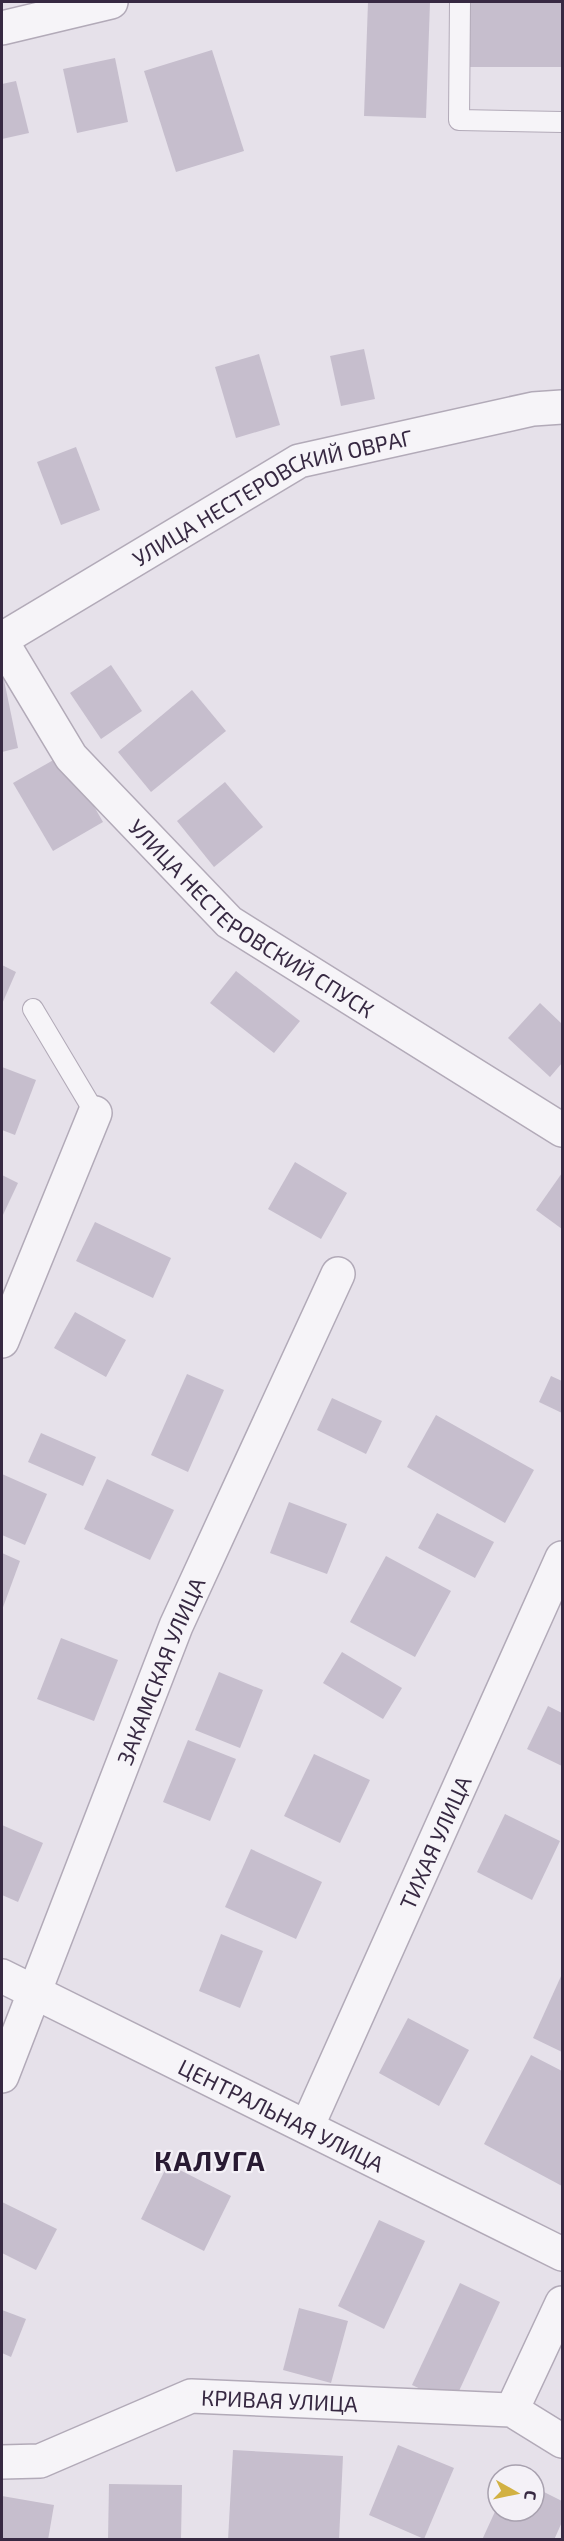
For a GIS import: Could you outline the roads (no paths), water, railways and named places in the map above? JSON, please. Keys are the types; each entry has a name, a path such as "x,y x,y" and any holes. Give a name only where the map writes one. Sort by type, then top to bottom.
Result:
{"street":[{"path":"2,28 111,2"},
{"name":"УЛИЦА НЕСТЕРОВСКИЙ ОВРАГ","path":"2,640 299,461 532,409 562,407"},
{"name":"УЛИЦА НЕСТЕРОВСКИЙ СПУСК","path":"2,640 71,757 230,922 562,1130"},
{"path":"2,1341 94,1113"},
{"name":"ЗАКАМСКАЯ УЛИЦА","path":"2,2076 176,1626 339,1274"},
{"name":"ТИХАЯ УЛИЦА","path":"307,2127 562,1558"},
{"name":"ЦЕНТРАЛЬНАЯ УЛИЦА","path":"2,1976 562,2254"},
{"path":"512,2410 562,2303"},
{"name":"КРИВАЯ УЛИЦА","path":"2,2462 40,2461 191,2396 512,2410 562,2441"}],"lane":[{"path":"460,2 459,120 562,122"},
{"path":"33,1009 94,1113"}],"district":[{"name":"КАЛУГА","path":"210,2160"}]}
